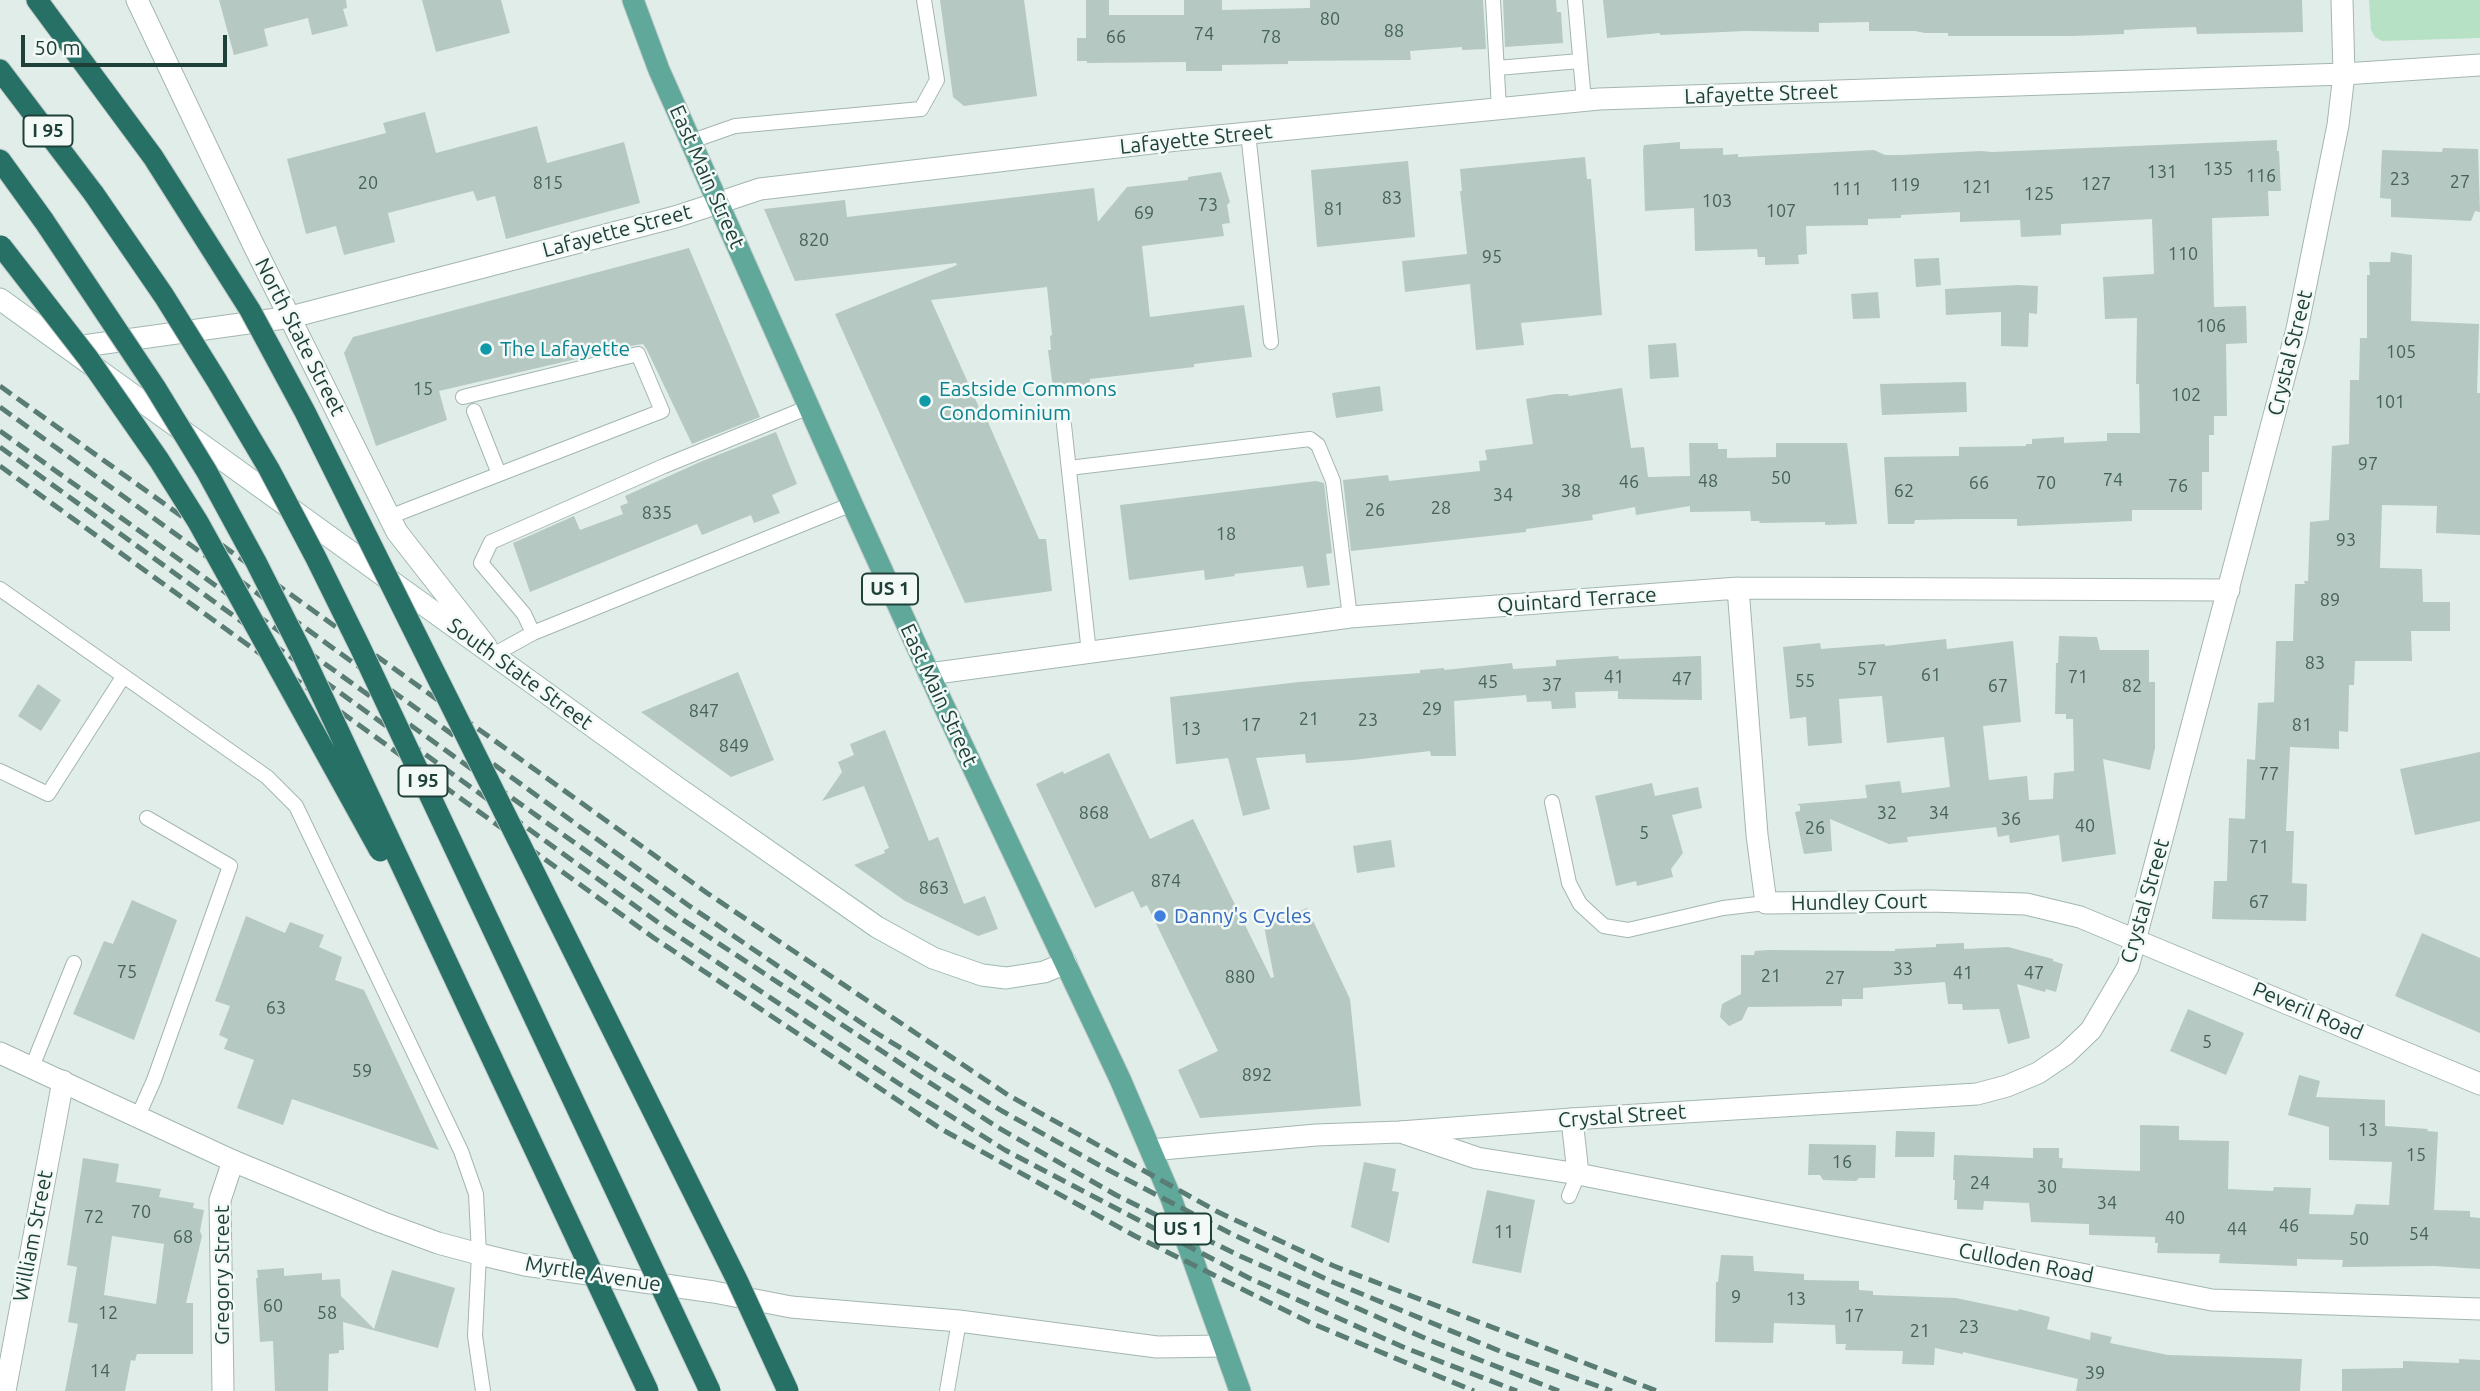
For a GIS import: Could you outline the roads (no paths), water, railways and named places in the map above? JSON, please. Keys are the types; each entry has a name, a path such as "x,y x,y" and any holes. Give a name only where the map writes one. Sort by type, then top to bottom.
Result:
{"highway":[{"path":"37,0 80,54 153,157 250,310 311,424 732,1269 788,1391"},
{"name":"I 95","path":"0,70 94,194 163,296 269,468 360,647 710,1391"},
{"name":"I 95","path":"0,160 156,387 207,472 256,562 301,651 648,1391"},
{"path":"0,246 95,367 191,512 472,1017"}],"main road":[{"name":"East Main Street","path":"633,0 659,70 852,504 1151,1150 1171,1198 1240,1391"}],"street":[{"name":"North State Street","path":"137,0 225,186 393,524 493,655"},
{"name":"Crystal Street","path":"1151,1150 1317,1135 1400,1132 1977,1094 2007,1086 2038,1073 2066,1054 2091,1031 2128,967 2297,330 2338,125 2343,74 2342,0"},
{"name":"Lafayette Street","path":"69,348 291,317 675,217 760,189 1248,133 1584,101 2343,74 2480,65"},
{"name":"South State Street","path":"0,299 842,904 907,945 933,958 982,975 1006,978 1044,972 1066,963"},
{"name":"Quintard Terrace","path":"929,674 1350,617 1738,588 2229,590"},
{"name":"Hundley Court","path":"1738,588 1757,835 1766,903 1931,901 2026,904 2080,917 2136,939"},
{"name":"Peveril Road","path":"2136,939 2480,1084"},
{"name":"Myrtle Avenue","path":"0,1053 233,1161 381,1222 438,1243 479,1254 525,1265 714,1292 791,1307 959,1321 1157,1347 1224,1346"},
{"name":"William Street","path":"5,1391 63,1081"},
{"path":"1572,1119 1578,1174"},
{"name":"Culloden Road","path":"1400,1132 1477,1157 1578,1174 2212,1300 2480,1309"},
{"name":"Gregory Street","path":"223,1391 220,1200 233,1161"}],"lane":[{"path":"691,141 735,126 921,108 937,80 923,0"},
{"path":"1493,0 1499,108"},
{"path":"1575,0 1584,101"},
{"path":"1497,68 1580,61"},
{"path":"1248,133 1270,342"},
{"path":"393,524 499,474 662,411 638,354 463,397"},
{"path":"533,633 524,614 481,563 491,542 663,466 809,407"},
{"path":"474,411 499,474"},
{"path":"1064,425 1089,653"},
{"path":"1069,468 1310,439 1318,445 1323,454 1333,481 1350,617"},
{"path":"493,655 533,633 852,504"},
{"path":"0,589 267,777 296,806 461,1152 475,1194 479,1254 475,1336 483,1391"},
{"path":"0,771 48,794 123,677"},
{"path":"1552,802 1569,883 1580,904 1604,926 1628,930 1723,908 1766,903"},
{"path":"138,1116 230,866 147,818"},
{"path":"32,1067 74,962"},
{"path":"1569,1196 1578,1174"},
{"path":"947,1391 959,1321"}],"railway":[{"path":"0,386 707,893 1008,1095 1218,1212 1334,1266 1657,1391"},
{"path":"0,407 688,905 875,1032 1002,1111 1228,1232 1328,1280 1507,1354 1612,1391"},
{"path":"0,431 674,914 997,1127 1116,1195 1240,1256 1429,1340 1559,1391"},
{"path":"0,447 663,926 901,1085 1005,1150 1249,1278 1403,1347 1517,1391"},
{"path":"0,466 654,938 941,1129 1135,1236 1254,1295 1311,1323 1474,1391"}],"place":[{"name":"The Lafayette","path":"486,349"},
{"name":"Eastside Commons Condominium","path":"925,401"},
{"name":"Danny's Cycles","path":"1160,916"}]}
